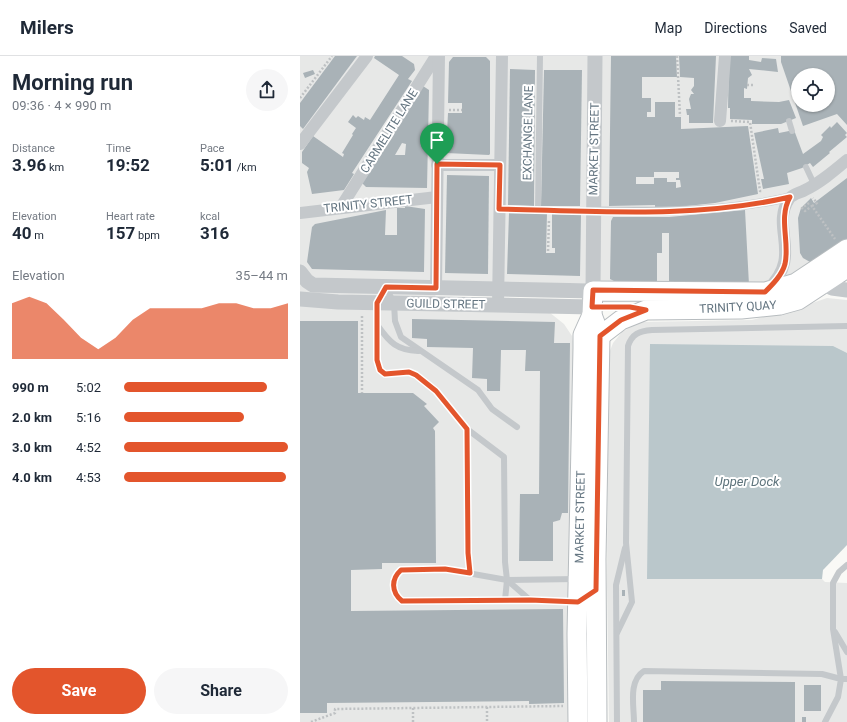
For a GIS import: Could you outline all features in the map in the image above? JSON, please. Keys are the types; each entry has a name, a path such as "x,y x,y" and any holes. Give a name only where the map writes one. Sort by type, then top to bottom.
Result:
{"main road":[{"name":"TRINITY QUAY","path":"592,304 765,292 796,283 843,247"},
{"name":"TRINITY QUAY","path":"600,336 621,320 646,310 741,309 780,305 798,300 825,284 847,268"},
{"name":"MARKET STREET","path":"578,714 599,380 600,336 592,304"},
{"name":"MARKET STREET","path":"592,304 583,341 586,590 597,722"}],"street":[{"path":"300,144 367,56"},
{"path":"436,288 437,56"},
{"name":"CARMELITE LANE","path":"341,207 437,56"},
{"path":"498,305 502,56"},
{"name":"MARKET STREET","path":"592,304 596,56"},
{"path":"720,121 725,56"},
{"path":"594,211 671,212 766,203 790,197 814,184 847,160"},
{"path":"437,164 500,165"},
{"name":"TRINITY STREET","path":"300,212 437,197"},
{"path":"765,292 777,280 785,264 785,214 790,197"},
{"name":"GUILD STREET","path":"304,277 314,285 498,289 592,304"},
{"path":"825,284 832,288 847,290"},
{"name":"GUILD STREET","path":"300,299 377,303 498,305 592,304"}],"lane":[{"name":"EXCHANGE LANE","path":"538,210 540,56"},
{"path":"789,121 792,131"},
{"path":"806,167 814,184"},
{"path":"499,209 594,211"},
{"path":"386,287 377,303 377,360 380,370 385,374 409,372 424,381 436,391 467,429 504,458 505,562 507,580 505,600"},
{"path":"386,287 394,303 394,317 398,333 405,341 478,390 492,409 517,427"},
{"name":"TRINITY QUAY","path":"592,304 630,307 646,310"},
{"path":"378,326 386,338 400,348 418,351"},
{"path":"617,633 632,602 626,543 628,346 631,339 636,333 652,330 847,326"},
{"path":"467,429 468,553 470,573"},
{"path":"617,722 616,585 626,543"},
{"path":"825,722 838,697 844,679 833,629 832,583 847,565"},
{"path":"445,569 507,580 586,590 530,600 402,601 394,591 394,579 401,570 445,569"},
{"path":"507,580 530,600"},
{"path":"833,629 847,652"},
{"path":"634,722 634,682 638,675 644,671 822,674 844,679"}],"path":[{"path":"300,98 332,56"},
{"path":"677,56 680,116"},
{"path":"748,85 754,85"},
{"path":"720,121 750,122 760,191 763,191 766,203"},
{"path":"814,199 817,203 812,206 805,211 802,208 814,199"},
{"path":"812,206 843,247"},
{"path":"548,251 550,210"},
{"path":"362,302 362,393"},
{"path":"311,722 335,713 335,709 487,707 578,714"},
{"path":"487,707 487,722"},
{"path":"413,708 413,722"}],"shaded area":[{"path":"300,56 847,56 847,249 785,278 752,285 436,282 435,309 549,312 564,324 572,336 582,392 578,722 300,722"},
{"path":"827,298 847,300 847,722 609,722 607,585 608,356 613,343 622,332 640,322 752,320 801,307"}],"water":[{"name":"Upper Dock","path":"650,344 833,346 847,353 847,582 822,579 647,579"}],"pier":[{"path":"847,545 847,583 825,582 822,579 823,570"}],"building":[{"path":"335,56 357,56 303,129 300,126 300,103"},
{"path":"375,56 402,56 414,64 415,70 408,79 412,81 352,173 354,174 344,190 312,194 307,172 309,168 302,163 302,152 313,136 343,157 344,154 342,153 356,128 348,122 353,115 356,118 358,116 364,120 365,117 370,120 399,75 374,58"},
{"path":"611,56 676,56 677,77 642,77 642,98 651,98 651,112 647,112 647,117 655,117 655,102 675,102 675,117 681,117 681,129 748,126 758,194 715,203 668,208 655,208 655,205 609,206","holes":["654,172 679,172 679,178 676,178 676,180 680,180 681,187 676,188 676,182 667,182 667,178 654,178 654,184 636,184 636,177 654,177"]},
{"path":"679,56 716,56 713,123 689,123 689,115 687,115 686,109 691,109 689,99 691,94 694,94 691,90 694,86 694,78 680,77"},
{"path":"729,56 749,56 749,60 761,62 762,58 776,59 778,72 749,69 752,75 748,78 747,89 744,88 744,98 751,98 751,101 779,102 789,100 791,112 794,112 796,118 781,124 752,124 752,120 730,119 730,108 728,108"},
{"path":"781,56 847,56 847,125 837,114 803,126 798,112 835,112 835,68 791,68 791,91 781,62"},
{"path":"453,57 486,57 490,61 489,155 446,153 448,113 462,113 462,103 448,103 449,62"},
{"path":"510,69 535,70 534,206 508,205"},
{"path":"313,70 315,74 305,78 303,73"},
{"path":"544,70 582,70 580,206 541,206"},
{"path":"423,86 429,90 427,188 366,187 362,183","holes":["402,143 406,144 405,155 395,155"]},
{"path":"837,122 847,133 845,135 847,137 829,152 830,153 813,167 810,163 802,168 787,173 789,184 763,189 761,179 764,179 754,133 778,128 779,133 794,130 803,154 821,141 823,137 821,135 830,126 831,128"},
{"path":"447,175 489,176 488,274 445,273"},
{"path":"847,178 847,240 810,262 803,258 800,253 798,218 801,208 811,198 814,203"},
{"path":"405,206 425,209 424,272 312,269 307,262 312,227 315,224 386,210 385,235 397,235 397,208 405,208"},
{"path":"745,210 749,285 669,282 669,233 662,233 662,253 657,253 657,281 614,281 610,279 611,221 613,217 669,217"},
{"path":"509,213 547,213 546,253 555,253 555,248 552,248 552,213 581,214 580,276 507,274"},
{"path":"412,319 555,322 554,343 570,343 568,513 562,513 560,520 553,522 553,561 519,561 520,494 539,494 540,371 525,371 526,350 501,350 500,391 487,391 487,379 472,378 473,348 427,347 427,339 412,338"},
{"path":"300,321 358,321 358,393 413,393 427,404 424,406 439,422 433,428 435,431 436,563 382,563 382,569 351,570 351,611 563,609 564,703 529,704 529,701 327,703 327,713 300,713"},
{"path":"622,590 625,590 625,596 622,596"},
{"path":"661,681 795,682 795,722 643,722 643,690 661,690"},
{"path":"804,685 821,685 821,711 804,711"},
{"path":"802,717 806,717 806,722 802,722"}],"route":[{"path":"437,164 500,165 499,209 671,212 766,203 790,197 786,205 784,223 786,254 785,264 774,284 765,292 593,290 592,307 630,307 646,310 631,314 600,336 596,474 596,590 578,602 530,600 402,601 397,597 394,591 394,579 401,570 445,569 470,573 467,524 467,429 436,391 424,381 409,372 394,372 385,374 380,370 377,360 377,303 386,287 436,288 437,164"}]}
